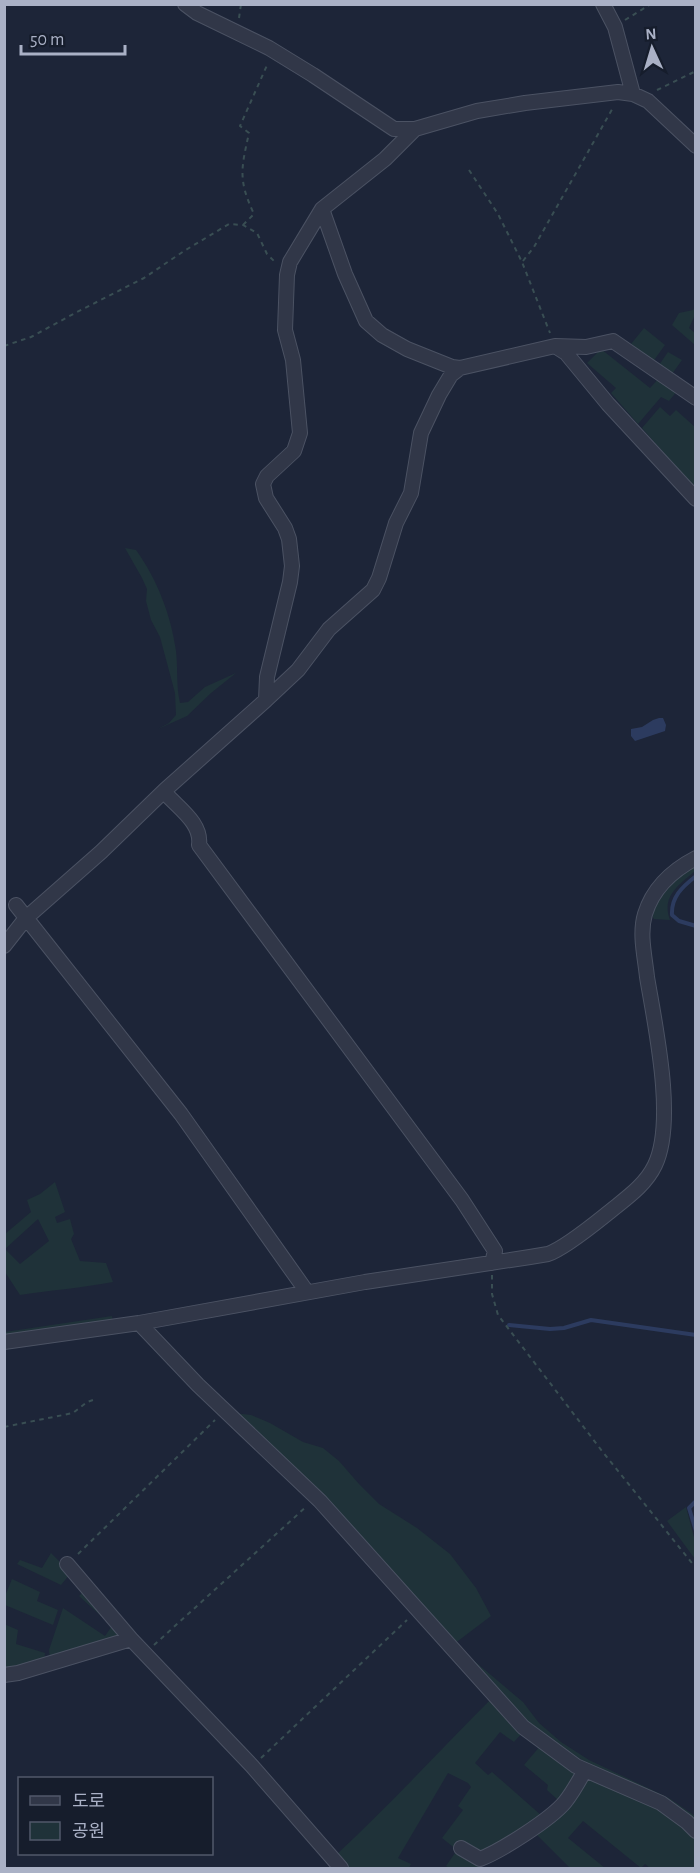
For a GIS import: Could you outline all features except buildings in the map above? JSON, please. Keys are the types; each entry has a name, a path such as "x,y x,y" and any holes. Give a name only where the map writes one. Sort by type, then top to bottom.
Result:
{"street":[{"path":"185,4 197,13 269,48 394,129 415,129 477,111 525,103 618,92 648,101 696,146"},
{"path":"603,4 615,27 637,96"},
{"path":"266,700 267,677 292,566 285,528 266,498 263,484 267,476 294,451 300,433 293,360 285,330 287,275 290,262 322,209 385,159 415,129"},
{"path":"322,209 345,274 366,321 382,335 407,349 460,368 555,346 586,347 613,341 696,398"},
{"path":"555,346 566,352 608,404 696,499"},
{"path":"4,946 26,918 298,670 329,629 373,590 396,523 411,493 421,433 451,375 460,368"},
{"path":"165,790 197,827 201,836 199,845 462,1200 495,1251 492,1263"},
{"path":"4,1342 139,1323 306,1292 492,1263 549,1253 564,1244 646,1181 660,1152 664,1111 643,929 651,898 674,872 696,858"},
{"path":"16,905 181,1114 306,1292"},
{"path":"139,1323 316,1497 523,1727 576,1766 661,1803 696,1831"},
{"path":"67,1564 131,1639 252,1766 341,1869"},
{"path":"4,1675 18,1673 131,1639"},
{"path":"461,1848 480,1859 494,1854 564,1803 585,1770"}],"path":[{"path":"615,27 651,4"},
{"path":"243,225 254,214 245,195 242,180 249,133 240,126 270,57 269,48"},
{"path":"637,96 696,71"},
{"path":"522,262 534,247 615,105 618,92"},
{"path":"469,170 498,214 522,262 555,346"},
{"path":"4,346 32,337 144,278 229,224 243,225 257,233 267,254 287,275"},
{"path":"492,1263 492,1294 498,1315 595,1442 696,1568"},
{"path":"4,1427 73,1413 93,1400"},
{"path":"67,1564 225,1410"},
{"path":"145,1653 316,1497"},
{"path":"252,1766 418,1610"}],"green space":[{"path":"695,308 695,317 689,328 695,333 695,345 672,325 679,313"},
{"path":"644,328 665,345 652,363 631,344"},
{"path":"601,349 650,388 660,377 678,390 669,401 661,397 638,424 611,393 616,388 587,363"},
{"path":"668,352 682,360 672,374 659,365"},
{"path":"660,407 670,416 676,410 695,427 695,492 642,428"},
{"path":"125,548 136,550 144,561 167,611 176,651 180,703 188,702 205,687 236,673 187,716 158,729 169,723 176,715 175,693 160,637 151,620 146,601 147,589"},
{"path":"695,864 695,871 678,886 670,898 668,912 670,920 654,919 650,913 665,887"},
{"path":"55,1182 65,1212 55,1217 57,1223 70,1219 74,1234 71,1239 80,1261 106,1263 113,1282 20,1295 5,1272 5,1249 5,1234 31,1212 27,1200 40,1194","holes":["38,1219 49,1241 20,1264 5,1249"]},
{"path":"112,1316 113,1323 5,1338 5,1332"},
{"path":"234,1413 251,1415 303,1442 323,1448 339,1461 379,1504 417,1528 450,1554 476,1588 491,1616 454,1644 523,1702 539,1723 561,1742 589,1760 669,1798 695,1816 695,1822 582,1760 532,1729"},
{"path":"686,1507 695,1541 695,1559 667,1521"},
{"path":"51,1553 70,1574 61,1585 17,1564 20,1560 42,1568"},
{"path":"12,1579 40,1592 37,1601 58,1610 53,1625 5,1605 5,1596"},
{"path":"86,1589 128,1638 50,1660 49,1650 63,1608 105,1636 112,1626 79,1596"},
{"path":"4,1624 18,1630 16,1644 45,1653 44,1661 5,1671"},
{"path":"493,1697 523,1732 514,1742 500,1732 475,1763 488,1775 492,1772 542,1816 476,1868 449,1868 446,1866 457,1850 442,1838 463,1810 458,1806 471,1787 468,1783 448,1773 398,1858 411,1864 409,1868 348,1868 336,1855"},
{"path":"541,1745 581,1773 559,1801 547,1790 548,1785 524,1765"},
{"path":"588,1776 659,1806 695,1836 695,1868 650,1868 645,1864 641,1868 583,1821 568,1838 605,1868 570,1868 536,1834"}],"water":[{"path":"663,718 666,725 665,731 635,741 631,736 631,729 642,727"}],"waterway":[{"path":"696,876 678,893 672,909 672,915 679,921 696,926"},
{"path":"509,1325 550,1329 564,1328 591,1320 696,1335"},
{"path":"696,1501 689,1508 696,1531"}]}
